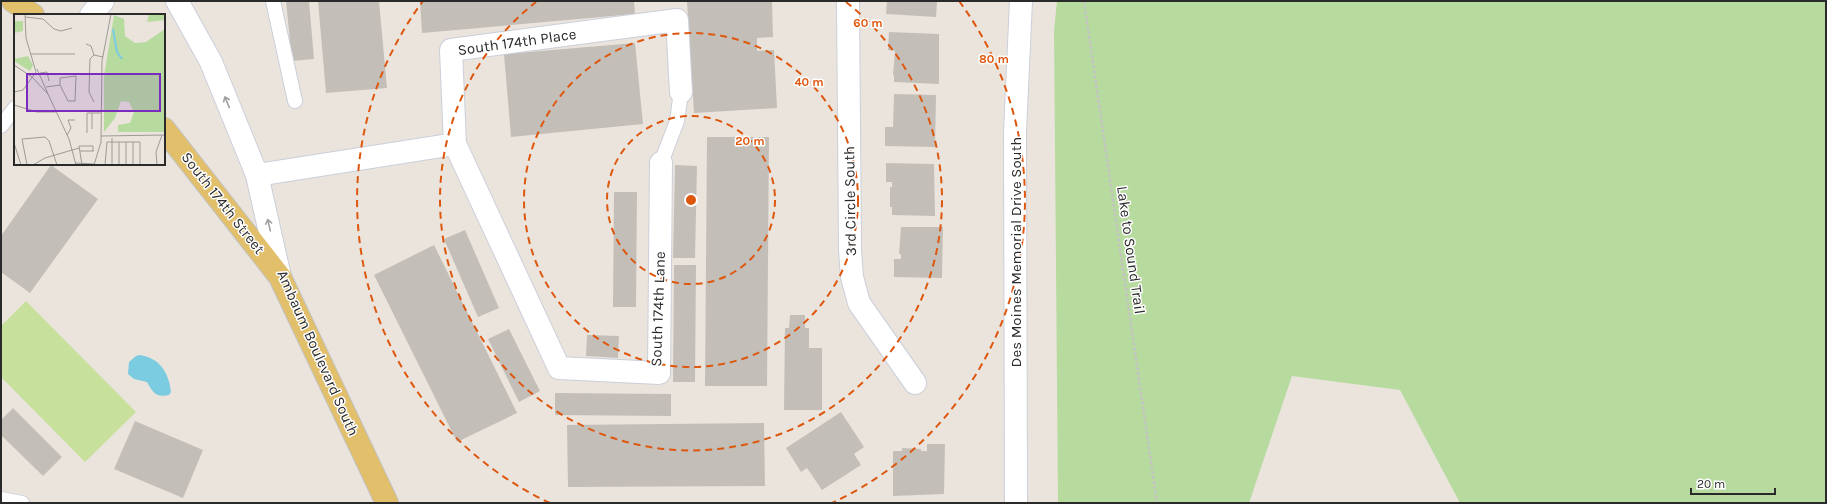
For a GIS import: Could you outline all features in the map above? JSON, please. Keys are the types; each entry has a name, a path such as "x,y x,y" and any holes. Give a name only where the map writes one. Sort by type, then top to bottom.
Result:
{"main road":[{"path":"13,1 31,14"},
{"name":"South 174th Street","path":"165,130 280,277"},
{"name":"Ambaum Boulevard South","path":"280,277 387,503"}],"street":[{"path":"92,14 103,1"},
{"name":"Ambaum Boulevard South","path":"177,1 210,62 257,175 280,277"},
{"name":"3rd Circle South","path":"848,1 850,250 852,277 859,303 915,383"},
{"name":"Des Moines Memorial Drive South","path":"1016,503 1015,132 1020,1"},
{"name":"South 174th Place","path":"455,144 451,50 677,20 681,92"},
{"path":"257,175 455,144"},
{"name":"South 174th Lane","path":"455,144 559,368 659,373 661,163"}],"lane":[{"path":"273,1 295,101"},
{"name":"South 174th Place","path":"677,121 681,92"},
{"path":"1,126 14,109"},
{"name":"South 174th Lane","path":"661,163 677,121"},
{"path":"1,499 22,503"}],"path":[{"name":"Lake to Sound Trail","path":"1084,1 1157,503"}],"green space":[{"path":"1057,1 1826,1 1826,503 1460,503 1400,390 1292,376 1249,503 1058,503 1054,31"},
{"path":"26,301 136,412 85,462 1,377 1,326"}],"water":[{"path":"140,355 153,359 166,373 171,392 169,395 157,395 147,382 134,379 128,374 129,362 136,356"}],"building":[{"path":"286,1 309,1 314,59 292,61"},
{"path":"318,1 379,1 387,88 326,93"},
{"path":"420,1 634,1 635,14 422,33"},
{"path":"687,1 772,1 773,37 757,38 757,51 774,50 777,108 694,113"},
{"path":"887,1 937,1 936,17 886,14"},
{"path":"889,32 939,34 939,84 894,82 893,75 895,51 888,50"},
{"path":"635,43 643,124 511,137 504,54"},
{"path":"894,94 936,95 935,147 885,146 885,127 893,127"},
{"path":"707,137 769,137 767,386 705,386"},
{"path":"886,163 934,164 935,216 892,215 892,207 890,207 890,187 892,187 892,182 886,182"},
{"path":"51,165 98,199 30,293 1,272 1,236"},
{"path":"675,165 697,166 695,258 673,258"},
{"path":"614,192 637,192 636,307 613,307"},
{"path":"901,227 943,227 942,278 894,277 894,259 901,259 901,254 899,254"},
{"path":"465,230 499,308 478,317 444,239"},
{"path":"434,245 517,413 457,442 374,275"},
{"path":"674,265 696,265 695,382 673,382"},
{"path":"790,315 805,315 805,328 809,328 809,348 822,348 822,410 784,410 785,328 789,328"},
{"path":"509,329 540,391 519,402 488,339"},
{"path":"587,335 619,336 618,358 586,356"},
{"path":"555,393 671,394 671,416 555,415"},
{"path":"13,408 62,457 43,476 1,435 1,420"},
{"path":"841,412 864,447 854,454 861,465 822,490 807,468 801,472 786,448"},
{"path":"135,421 203,450 183,498 114,469"},
{"path":"764,423 765,486 568,487 567,425"},
{"path":"927,444 945,444 944,494 893,496 893,451 902,451 902,448 921,449 921,451 927,451"}]}
